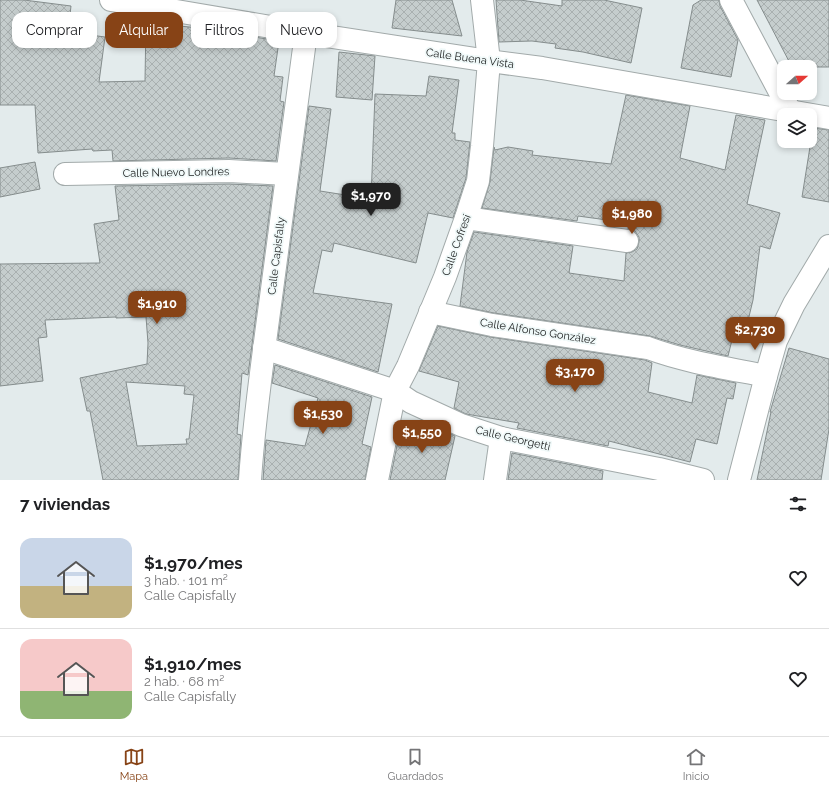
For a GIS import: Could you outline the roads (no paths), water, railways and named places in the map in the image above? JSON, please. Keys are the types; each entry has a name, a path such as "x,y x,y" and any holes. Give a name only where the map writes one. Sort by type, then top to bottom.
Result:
{"street":[{"name":"Calle Buena Vista","path":"110,0 266,26"},
{"name":"Calle Cofresí","path":"377,480 395,391 408,366 445,277 478,181 489,61 482,0"},
{"path":"731,0 788,108"},
{"name":"Calle Buena Vista","path":"337,38 542,68 777,109"},
{"name":"Calle Capisfally","path":"250,480 264,348 304,48"},
{"name":"Calle Buena Vista","path":"817,116 829,118"},
{"name":"Calle Nuevo Londres","path":"65,174 229,170 287,174"},
{"path":"466,218 628,242"},
{"path":"739,480 776,341 794,304 829,246"},
{"name":"Calle Alfonso González","path":"430,312 492,324 648,348 668,355 766,376"},
{"name":"Calle Georgetti","path":"264,348 395,391 411,402 461,425 501,438 659,469 703,480"},
{"path":"494,480 501,438"}]}
